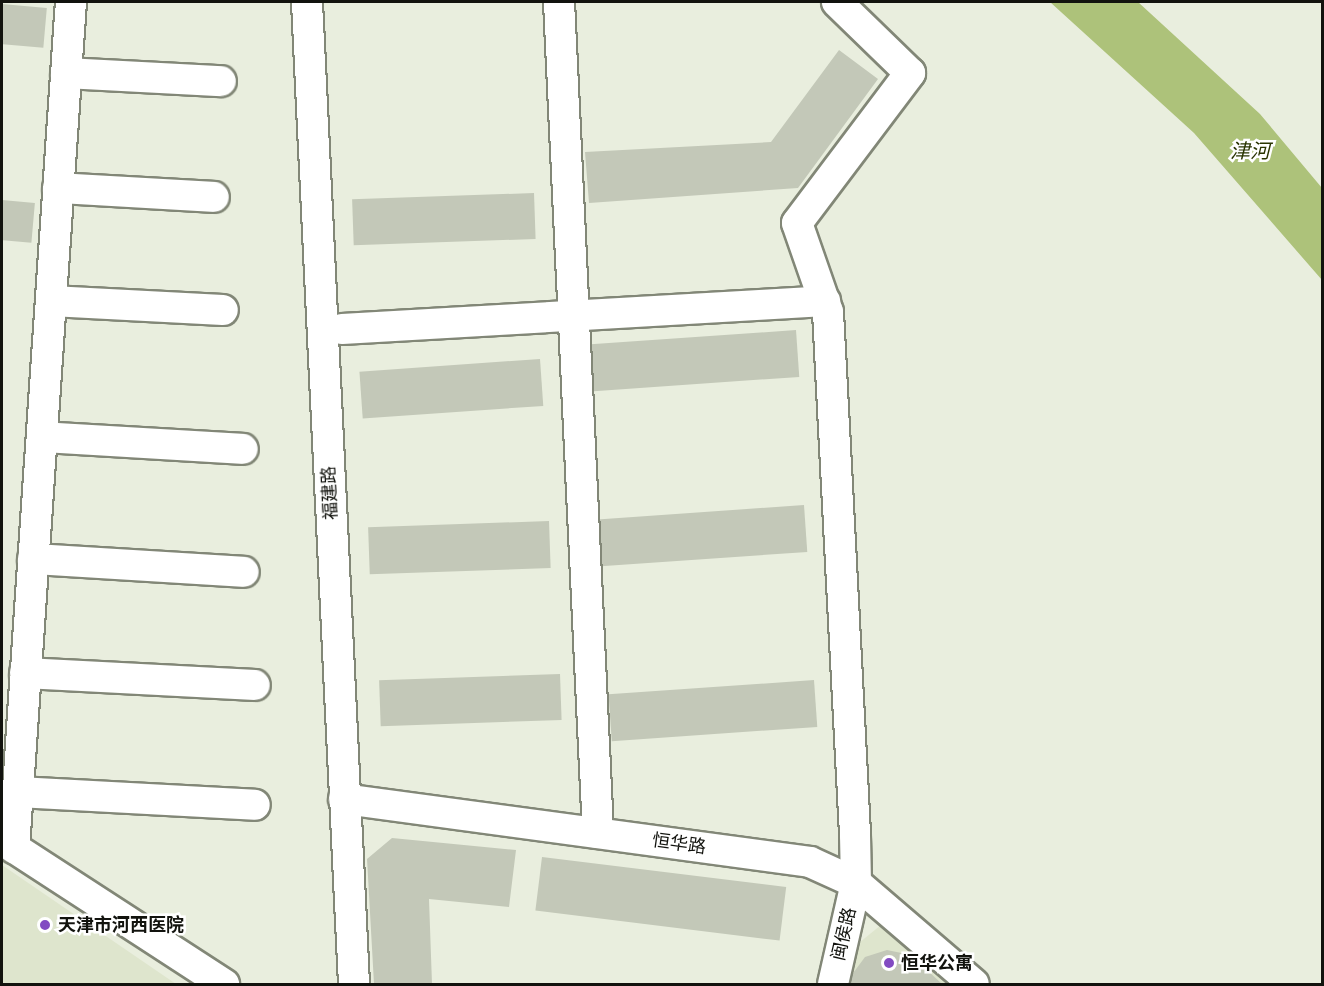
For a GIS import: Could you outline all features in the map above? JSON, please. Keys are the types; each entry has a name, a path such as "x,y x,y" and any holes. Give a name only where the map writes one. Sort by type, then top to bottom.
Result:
{"street":[{"path":"71,2 18,792 8,844 224,984"},
{"name":"福建路","path":"307,2 354,984"},
{"path":"560,2 598,833"},
{"name":"闽侯路","path":"833,984 856,883 825,301 797,223 910,73 837,2"},
{"path":"66,73 221,81"},
{"path":"58,188 214,197"},
{"path":"51,301 223,310"},
{"path":"342,329 825,301"},
{"path":"42,437 243,449"},
{"path":"33,559 244,572"},
{"path":"25,673 255,685"},
{"path":"18,792 255,805"},
{"name":"恒华路","path":"344,799 810,862 856,883 974,984"}],"shaded area":[{"name":"天津市河西医院","path":"2,865 176,984 2,984"},
{"path":"881,925 900,930 955,984 842,984 849,951"}],"water":[{"name":"津河","path":"1050,2 1138,2 1260,114 1322,188 1322,280 1194,133"}],"building":[{"path":"2,4 47,8 43,48 2,44"},
{"path":"839,50 878,79 798,188 589,203 585,152 771,142"},
{"path":"534,193 536,239 354,245 352,199"},
{"path":"2,200 35,203 31,243 2,240"},
{"path":"796,330 799,377 587,392 584,345"},
{"path":"540,359 543,406 363,419 359,372"},
{"path":"804,505 807,552 601,566 598,519"},
{"path":"549,521 551,568 370,574 368,527"},
{"path":"560,674 562,720 381,726 379,680"},
{"path":"814,680 817,727 612,741 609,694"},
{"path":"392,838 516,850 509,907 429,899 432,984 374,984 367,859"},
{"path":"542,857 786,887 780,941 535,911"},
{"name":"恒华公寓","path":"887,950 911,955 942,984 845,984 865,957"}],"place":[{"name":"天津市河西医院","path":"45,925"},
{"name":"恒华公寓","path":"889,963"}]}
